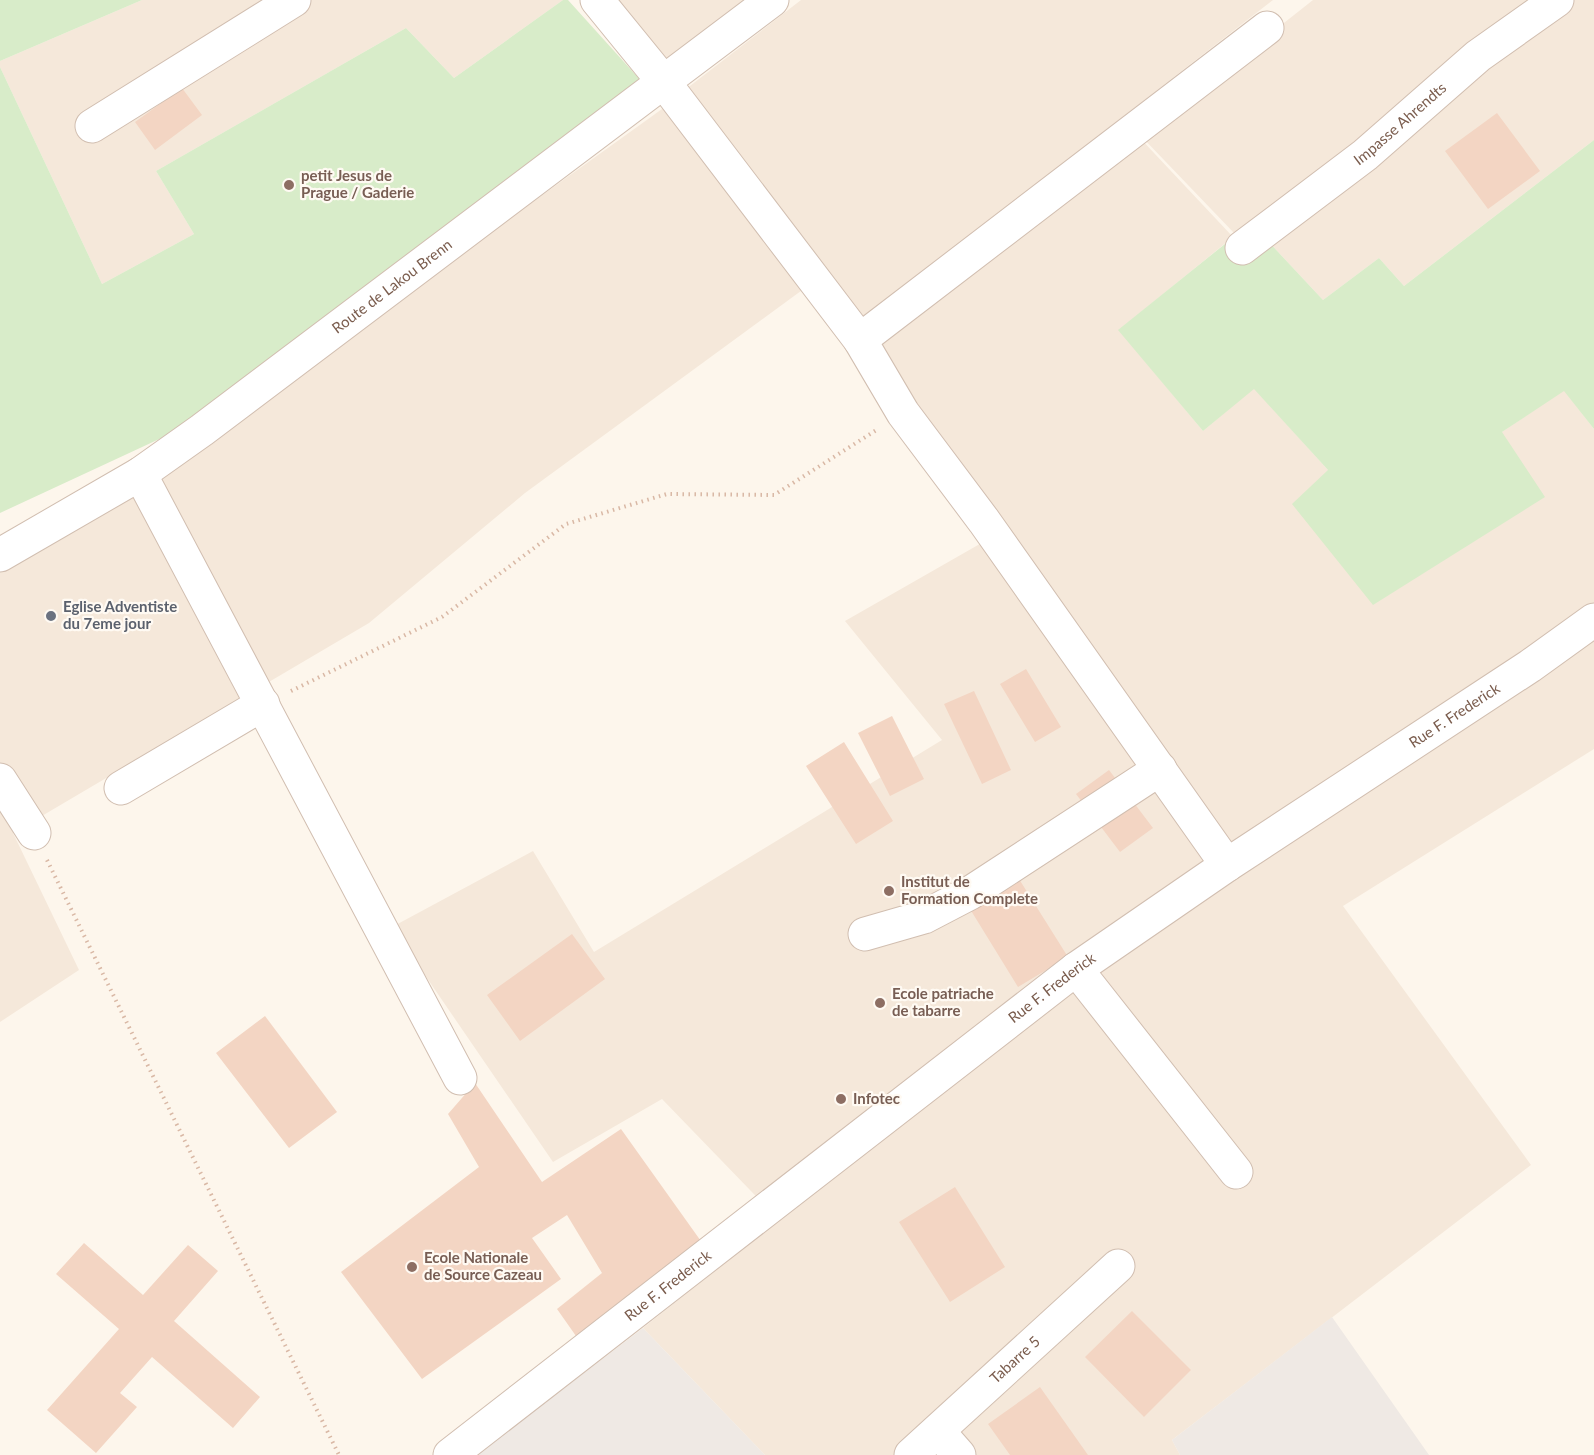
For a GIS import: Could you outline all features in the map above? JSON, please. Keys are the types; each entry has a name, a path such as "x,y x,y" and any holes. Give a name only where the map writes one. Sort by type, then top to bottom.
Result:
{"street":[{"path":"92,126 294,0"},
{"path":"597,0 663,81 860,340 903,413 984,520 1227,865"},
{"name":"Route de Lakou Brenn","path":"0,555 140,474 772,0"},
{"name":"Impasse Ahrendts","path":"1242,248 1365,154 1478,56 1557,0"},
{"path":"860,340 1267,28"},
{"path":"140,474 460,1078"},
{"name":"Rue F. Frederick","path":"450,1455 1076,969 1227,865 1530,666 1594,621"},
{"path":"122,788 263,704"},
{"path":"865,934 924,917 970,893 1160,769"},
{"path":"0,780 34,833"},
{"path":"1076,969 1236,1172"},
{"name":"Tabarre 5","path":"911,1455 949,1443 1118,1266"}],"path":[{"path":"263,704 442,616 566,524 667,494 774,495 903,413"},
{"path":"34,833 339,1455"}],"shaded area":[{"path":"142,0 563,0 454,78 406,28 156,171 194,234 102,284 0,67 0,61"},
{"path":"615,0 763,0 673,69"},
{"path":"801,0 1273,0 864,318 686,89"},
{"path":"1313,0 1594,0 1594,140 1404,286 1379,258 1323,300 1251,223 1235,234 1141,136"},
{"path":"669,104 805,288 525,493 369,623 13,833 79,970 0,1022 0,540 202,440"},
{"path":"1139,137 1233,237 1119,330 1203,431 1254,388 1328,470 1502,432 1564,390 1594,429 1594,749 1343,906 1531,1165 1172,1440 1180,1455 765,1455 643,1328 779,1220 662,1099 553,1162 392,927 533,851 594,952 942,740 845,621 1006,529 871,341"},
{"path":"1332,1317 1429,1455 1180,1455 1172,1440"},
{"path":"643,1328 765,1455 476,1455"}],"green space":[{"path":"0,0 142,0 0,61"},
{"path":"563,0 568,0 643,83 196,422 0,513 0,67 102,284 194,234 156,171 406,28 454,78"},
{"path":"1594,140 1594,429 1564,391 1502,432 1545,497 1373,605 1292,504 1328,470 1254,389 1203,431 1118,330 1251,223 1323,300 1379,258 1404,286"}],"building":[{"path":"182,88 202,115 155,150 135,122"},
{"path":"1497,113 1540,171 1488,209 1445,151"},
{"path":"1026,669 1061,727 1035,742 1000,684"},
{"path":"974,691 1011,770 982,784 944,704"},
{"path":"892,716 924,779 890,796 858,733"},
{"path":"844,742 893,821 856,844 806,766"},
{"path":"1109,770 1153,828 1120,852 1076,794"},
{"path":"1019,879 1068,957 1018,987 970,909"},
{"path":"572,934 605,979 520,1041 487,995"},
{"path":"265,1016 337,1112 289,1148 216,1053"},
{"path":"475,1083 542,1182 621,1129 703,1244 576,1336 557,1309 602,1273 567,1215 532,1238 561,1279 422,1379 341,1272 479,1167 448,1114"},
{"path":"955,1187 1005,1267 950,1302 899,1222"},
{"path":"84,1243 143,1295 188,1245 218,1271 174,1321 260,1397 233,1428 152,1357 120,1393 137,1407 96,1453 47,1410 119,1329 56,1274"},
{"path":"1132,1311 1191,1370 1144,1417 1085,1357"},
{"path":"1040,1387 1088,1455 1010,1455 988,1424"}],"place":[{"name":"petit Jesus de Prague / Gaderie","path":"289,185"},
{"name":"Eglise Adventiste du 7eme jour","path":"51,616"},
{"name":"Institut de Formation Complete","path":"889,891"},
{"name":"Ecole patriache de tabarre","path":"880,1003"},
{"name":"Infotec","path":"841,1099"},
{"name":"Ecole Nationale de Source Cazeau","path":"412,1267"}]}
